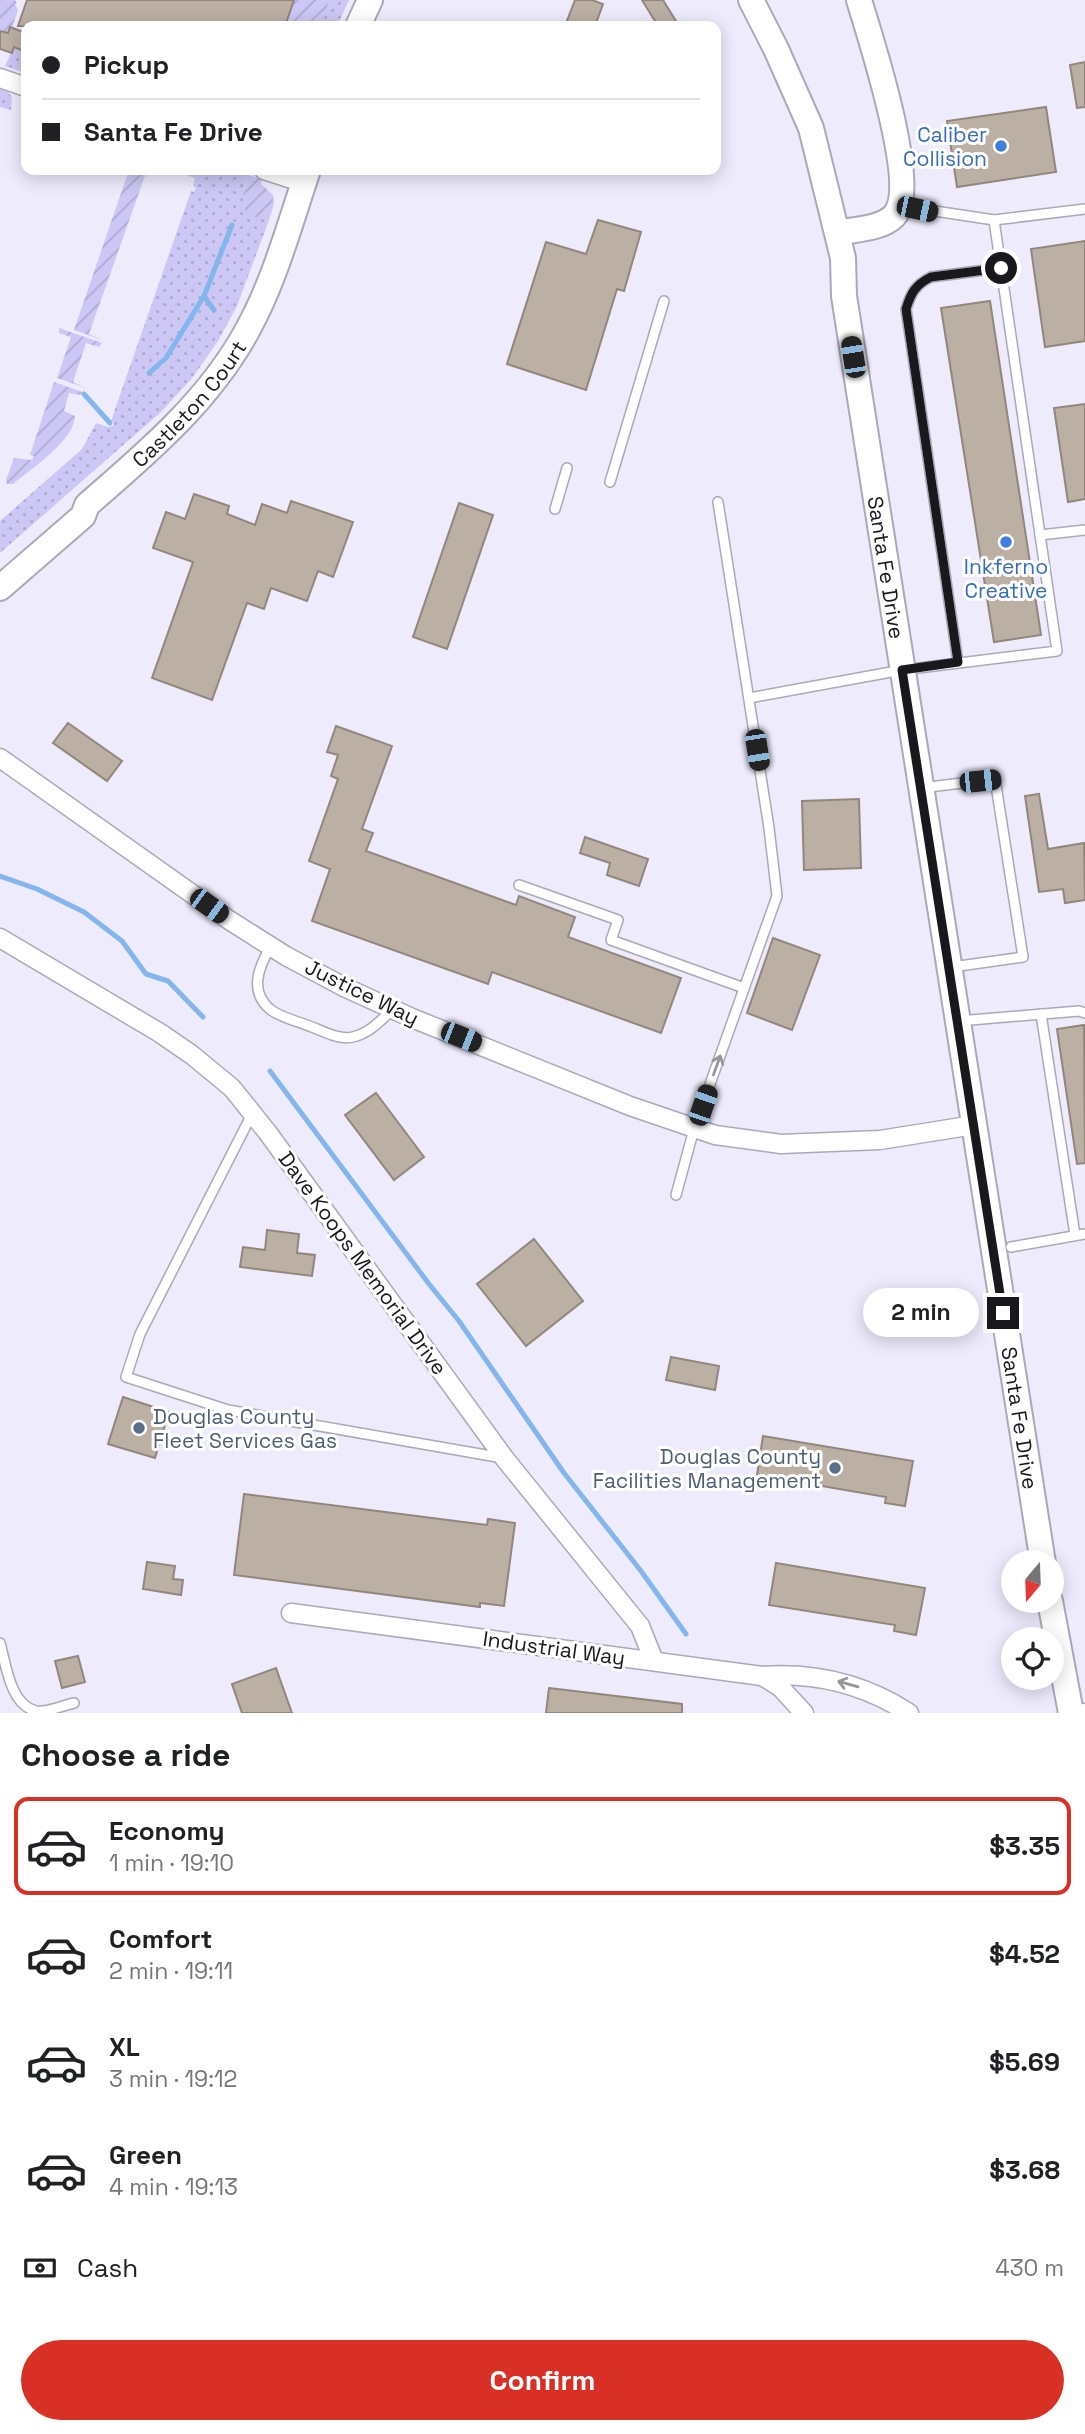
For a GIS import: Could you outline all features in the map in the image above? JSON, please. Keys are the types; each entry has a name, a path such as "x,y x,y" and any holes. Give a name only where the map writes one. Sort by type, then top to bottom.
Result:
{"main road":[{"path":"360,21 370,0"},
{"name":"Santa Fe Drive","path":"751,0 811,128 843,258 844,296 1041,1550"},
{"path":"838,233 883,223 894,216 900,205 902,172 884,85 859,0"},
{"name":"Castleton Court","path":"0,588 83,516 87,505 187,413 217,377 234,354 257,312 306,176"},
{"path":"1052,1614 1071,1713"}],"street":[{"path":"0,78 21,85"},
{"name":"Justice Way","path":"0,758 229,920 344,987 629,1106 694,1129 753,1142 813,1144 893,1138 974,1125"},
{"name":"Dave Koops Memorial Drive","path":"0,937 160,1032 222,1079 253,1113 505,1458 640,1626 654,1661"},
{"name":"Industrial Way","path":"291,1613 762,1676 780,1687 804,1713"},
{"path":"762,1676 802,1675 849,1684 887,1699 909,1713"}],"lane":[{"path":"900,205 994,220 1085,209"},
{"path":"749,698 902,670 1057,651 994,220"},
{"path":"958,662 906,309 912,291 931,277 1001,268"},
{"path":"610,482 664,301"},
{"path":"555,509 567,468"},
{"path":"676,1195 694,1129 777,896 769,828 718,502"},
{"path":"1040,535 1085,530"},
{"path":"922,788 995,779 1023,957 950,967"},
{"path":"519,885 618,920 611,940 744,988"},
{"path":"271,946 261,963 256,983 262,999 272,1010 339,1038 353,1037 370,1031 393,1009"},
{"path":"958,1022 1079,1011 1085,1013"},
{"path":"1011,1247 1080,1234 1041,1014"},
{"path":"253,1113 140,1334 126,1377 228,1410 505,1458"},
{"path":"0,1643 16,1695 24,1706 37,1712 75,1703"}],"shaded area":[{"path":"0,0 15,0 17,3 15,4 18,10 8,33 0,31"},
{"path":"294,0 329,0 326,11 315,21 287,21"},
{"path":"329,0 349,0 339,21 315,21"},
{"path":"14,47 21,50 21,71 5,66"},
{"path":"0,88 12,97 11,110 0,107"},
{"path":"127,175 145,175 89,334 102,340 74,330"},
{"path":"186,175 248,175 244,192 246,205 252,216 269,220 237,306 218,341 193,377 161,412 0,553 0,521 82,449 96,423 113,426 114,422 111,421 191,191 194,192 196,188 193,186 195,178"},
{"path":"248,175 262,179 261,184 273,195 274,204 269,220 252,216 245,209 243,197"},
{"path":"59,328 102,343 99,347 86,343 73,382 86,388 57,378 71,337 59,333"},
{"path":"54,382 85,393 69,393 64,411 75,416 73,425 68,435 51,453 13,484 7,484 14,458 32,460 34,456 30,455"}],"building":[{"path":"27,0 294,0 287,21 21,21 21,26 18,26"},
{"path":"575,0 592,0 603,4 597,21 567,21"},
{"path":"642,0 663,0 676,21 655,21"},
{"path":"10,27 21,31 21,50 14,47 12,53 0,49 0,31 8,33"},
{"path":"1085,62 1085,107 1077,108 1070,65"},
{"name":"Caliber Collision","path":"1046,107 1056,172 957,187 947,121"},
{"path":"598,220 641,232 624,291 617,289 586,390 507,364 546,242 586,254"},
{"path":"1085,241 1085,341 1045,347 1031,249"},
{"path":"990,301 1041,635 994,642 941,308"},
{"path":"1085,404 1085,499 1068,502 1054,408"},
{"path":"194,494 229,506 227,514 255,525 262,504 287,513 291,501 353,522 333,577 318,571 307,601 271,588 264,609 247,603 212,700 152,678 193,562 153,548 166,512 185,519"},
{"path":"459,503 493,515 447,649 413,637"},
{"path":"68,723 122,761 107,781 53,743"},
{"path":"336,726 392,746 362,829 373,833 366,851 516,905 519,896 575,917 568,937 681,978 661,1033 492,972 488,984 312,921 330,869 309,861 338,779 331,776 338,755 327,752"},
{"path":"1039,794 1048,849 1084,843 1085,900 1065,903 1063,889 1039,892 1025,796"},
{"path":"859,799 861,868 804,870 802,801"},
{"path":"585,837 648,859 639,886 607,875 610,863 580,853"},
{"path":"773,938 820,955 792,1030 747,1013"},
{"path":"1084,1025 1085,1163 1077,1164 1057,1029"},
{"path":"376,1093 424,1157 394,1180 345,1115"},
{"path":"267,1230 299,1234 297,1253 315,1255 312,1276 240,1267 243,1247 265,1250"},
{"path":"534,1239 583,1301 526,1346 477,1284"},
{"path":"671,1357 719,1366 715,1390 666,1380"},
{"name":"Douglas County Fleet Services Gas","path":"123,1397 169,1412 155,1458 108,1444"},
{"name":"Douglas County Facilities Management","path":"763,1436 913,1461 905,1506 885,1503 886,1497 757,1475"},
{"path":"244,1494 487,1525 488,1519 515,1523 504,1606 480,1603 480,1607 234,1575"},
{"path":"147,1562 175,1566 173,1579 183,1580 181,1595 143,1589"},
{"path":"776,1563 925,1588 916,1635 894,1631 895,1625 769,1605"},
{"path":"78,1656 85,1682 62,1688 55,1661"},
{"path":"276,1668 292,1713 242,1713 232,1684"},
{"path":"549,1688 682,1704 682,1713 546,1713"}],"waterway":[{"path":"214,310 204,296 232,225"},
{"path":"149,373 166,358 204,296"},
{"path":"84,394 110,423"},
{"path":"0,876 37,889 84,912 122,941 146,974 168,981 203,1017"},
{"path":"270,1071 459,1321 564,1473 641,1571 686,1634"}],"place":[{"name":"Caliber Collision","path":"1001,146"},
{"name":"Inkferno Creative","path":"1006,542"},
{"name":"Douglas County Fleet Services Gas","path":"139,1428"},
{"name":"Douglas County Facilities Management","path":"835,1468"}],"route":[{"path":"1001,268 931,277 912,291 906,309 958,662 902,670 1003,1313"}]}
